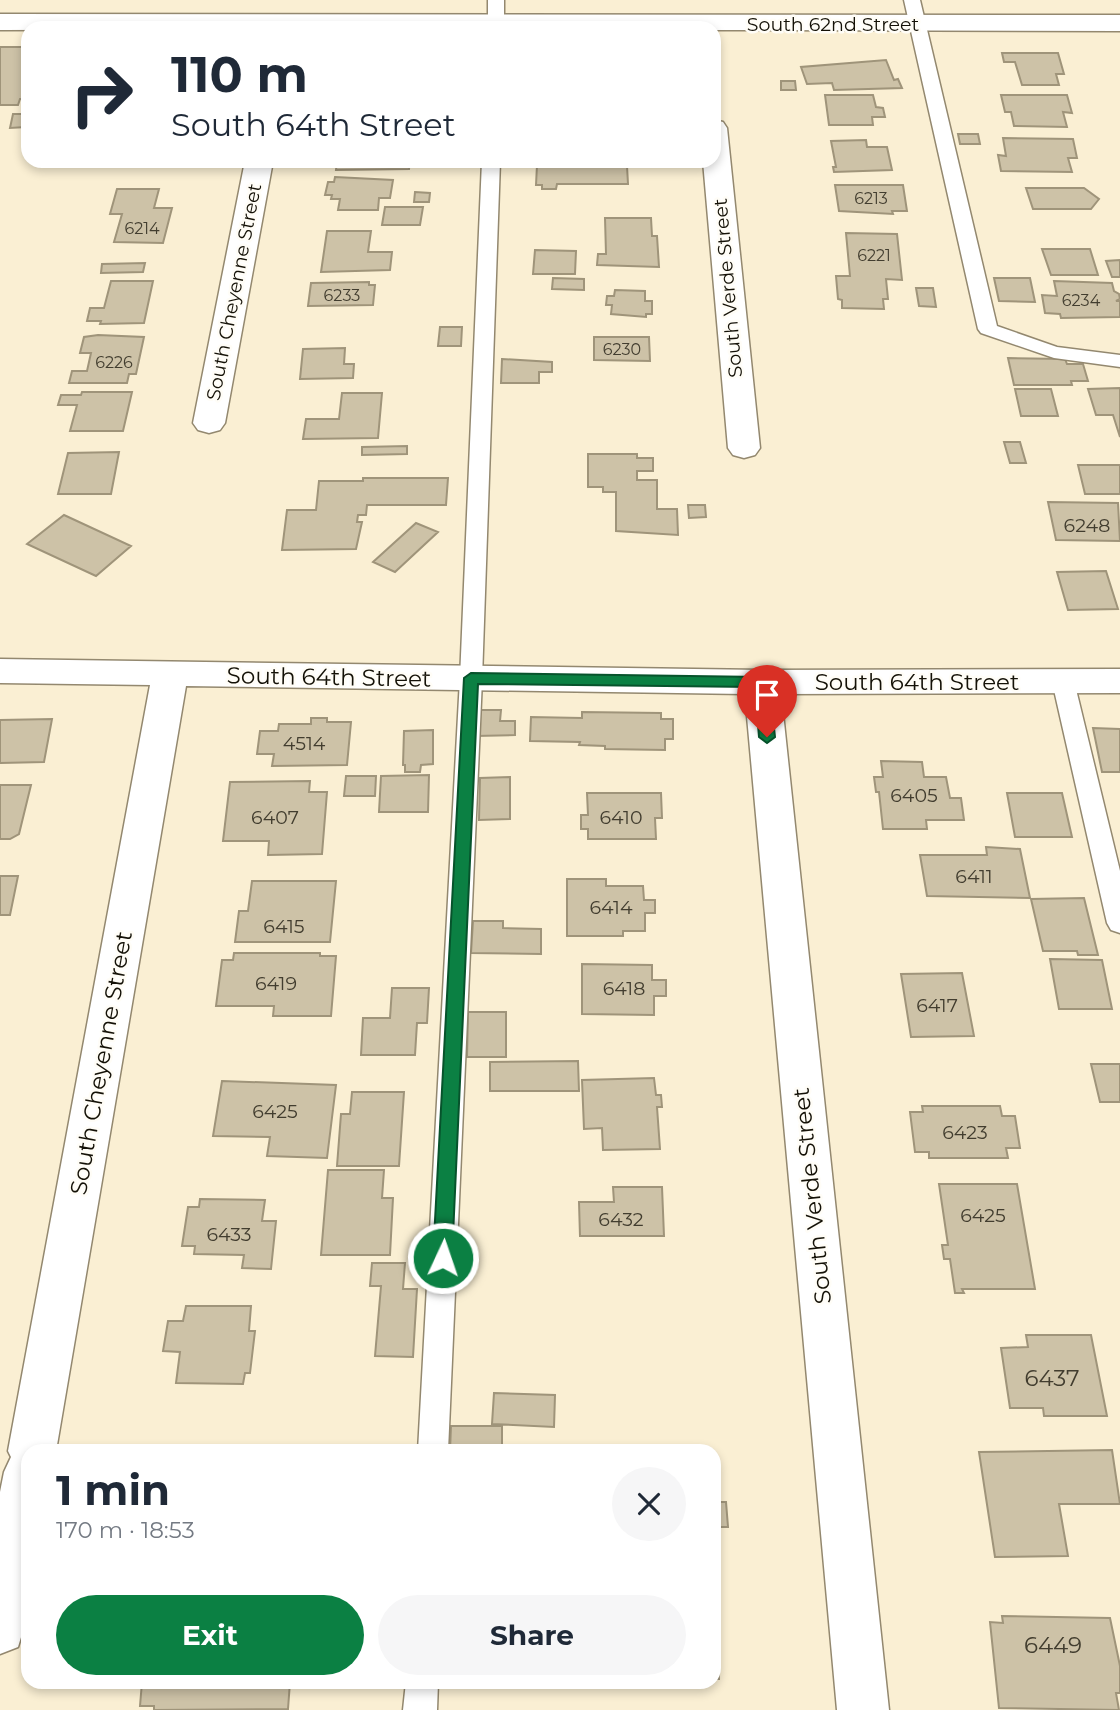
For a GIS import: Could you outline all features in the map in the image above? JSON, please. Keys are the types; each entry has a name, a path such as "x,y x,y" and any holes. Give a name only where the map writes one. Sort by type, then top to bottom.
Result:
{"street":[{"path":"1118,0 1120,6"},
{"name":"South 62nd Street","path":"57,21 286,17 704,17 914,12 1120,23"},
{"name":"South 62nd Street","path":"0,22 21,22"},
{"name":"South Cheyenne Street","path":"209,423 258,168"},
{"name":"South Verde Street","path":"718,168 744,448"},
{"name":"South 64th Street","path":"0,671 762,682 1120,681"},
{"name":"South Cheyenne Street","path":"33,1444 170,675"},
{"name":"South Verde Street","path":"762,682 863,1710"},
{"path":"0,1629 21,1511"}],"lane":[{"path":"914,12 988,329 1054,352 1120,361"},
{"path":"433,1444 471,678 491,168"},
{"path":"1063,681 1120,923"},
{"path":"421,1710 422,1689"}],"building":[{"path":"0,47 21,47 21,99 18,105 0,105"},
{"path":"1002,53 1058,53 1064,74 1056,74 1059,85 1022,85 1015,62 1004,62"},
{"path":"886,60 894,80 898,79 902,88 834,90 832,83 807,84 801,67"},
{"path":"781,81 795,81 796,90 781,90"},
{"path":"825,95 873,95 876,107 883,108 885,117 872,117 873,125 829,125"},
{"path":"1001,95 1067,95 1072,113 1063,112 1067,127 1014,126 1011,112 1005,112"},
{"path":"13,114 21,114 21,127 10,128"},
{"path":"958,134 978,134 980,144 960,144"},
{"path":"1003,138 1073,139 1077,158 1068,158 1072,172 1001,171 998,155 1006,156"},
{"path":"866,140 867,147 887,147 892,170 834,172 833,167 836,167 831,141"},
{"path":"336,168 409,168 409,169"},
{"path":"537,168 627,168 628,184 557,184 556,189 542,189 542,185 536,185"},
{"path":"335,177 393,180 390,198 379,198 378,210 338,210 340,199 331,199 332,195 325,195 328,182 334,182"},
{"path":"835,185 903,185 907,211 892,211 893,214 839,211"},
{"path":"1026,188 1084,188 1099,199 1091,209 1033,209"},
{"path":"117,189 159,189 154,208 172,208 163,243 114,242 122,214 110,214"},
{"path":"415,192 430,193 429,202 414,202"},
{"path":"385,207 423,207 420,225 382,225"},
{"path":"605,218 651,218 652,236 657,236 659,267 597,265 598,254 606,254"},
{"path":"327,231 371,231 368,252 392,252 390,270 321,272"},
{"path":"846,233 897,234 902,280 886,279 888,299 883,299 884,309 842,308 842,300 838,299 836,276 850,276"},
{"path":"1042,249 1090,249 1098,275 1051,275"},
{"path":"535,250 576,251 575,274 533,274"},
{"path":"1120,260 1120,277 1112,277 1106,261"},
{"path":"145,263 143,272 101,273 102,264"},
{"path":"553,278 584,279 584,290 552,289"},
{"path":"994,278 1030,278 1035,302 999,301"},
{"path":"111,281 153,281 144,323 100,324 101,321 87,321 90,308 104,308"},
{"path":"1054,281 1112,283 1114,291 1119,294 1120,299 1116,301 1120,301 1120,317 1061,318 1060,314 1045,313 1042,295 1057,296"},
{"path":"369,282 369,285 375,285 373,305 308,306 311,283"},
{"path":"916,288 933,288 936,307 919,306"},
{"path":"615,290 645,291 645,301 652,301 652,314 646,314 646,317 611,314 612,305 606,305 607,296 614,296"},
{"path":"440,327 462,327 461,346 438,346"},
{"path":"84,337 144,337 136,374 129,374 127,383 69,383 72,371 87,371 91,353 80,353"},
{"path":"594,337 649,337 650,361 594,360"},
{"path":"345,348 344,364 354,364 353,378 300,379 303,349"},
{"path":"1008,358 1065,359 1067,364 1083,364 1088,381 1071,381 1072,385 1014,385"},
{"path":"502,359 552,362 552,372 539,372 539,383 501,383"},
{"path":"1120,388 1120,437 1113,415 1096,415 1088,389"},
{"path":"1015,389 1051,389 1058,416 1021,416"},
{"path":"82,392 132,392 123,431 70,431 77,405 58,405 61,395 81,395"},
{"path":"342,393 382,393 378,438 303,439 306,419 339,419"},
{"path":"1004,442 1020,442 1026,463 1010,463"},
{"path":"407,446 407,454 362,455 362,447"},
{"path":"119,452 111,494 58,494 68,453"},
{"path":"588,454 637,454 637,458 653,458 653,471 637,471 637,480 657,480 657,509 677,509 678,535 616,531 616,492 603,492 603,487 588,487"},
{"path":"1078,465 1120,465 1120,494 1085,494"},
{"path":"363,478 448,478 446,505 367,505 366,515 358,515 357,522 362,522 356,549 282,550 287,510 316,510 319,481 363,481"},
{"path":"1048,502 1118,503 1120,541 1056,540"},
{"path":"688,505 705,505 706,517 689,518"},
{"path":"64,515 131,546 96,576 27,544"},
{"path":"416,523 438,532 395,572 373,562"},
{"path":"1106,571 1118,609 1068,610 1057,572"},
{"path":"476,710 501,710 500,721 515,721 515,735 476,736"},
{"path":"582,712 661,713 661,719 673,719 673,739 665,739 665,750 605,749 605,746 579,745 580,742 530,741 531,717 582,718"},
{"path":"311,718 327,718 327,722 351,722 347,765 272,766 274,754 257,754 260,731 278,731 279,724 311,724"},
{"path":"52,719 44,762 0,763 0,720"},
{"path":"1093,728 1120,729 1120,772 1102,772"},
{"path":"433,730 433,764 421,765 420,772 405,772 404,731"},
{"path":"881,761 922,762 924,777 946,777 950,798 961,798 964,820 926,820 927,829 883,829 879,792 876,792 874,777 883,777"},
{"path":"429,775 428,812 379,812 381,776"},
{"path":"346,776 376,776 375,796 344,796"},
{"path":"510,777 510,819 479,820 480,778"},
{"path":"310,781 309,792 327,792 322,854 268,855 269,841 223,841 230,782"},
{"path":"0,785 31,785 19,834 10,839 0,839"},
{"path":"587,793 661,793 662,818 655,818 656,839 588,839 588,829 581,829 581,815 588,815"},
{"path":"1007,793 1062,793 1072,837 1015,837"},
{"path":"986,847 1020,849 1030,898 927,896 920,855 987,855"},
{"path":"0,876 18,876 10,915 0,915"},
{"path":"567,879 606,879 606,886 643,886 644,900 655,900 655,913 645,913 645,931 623,931 623,936 567,936"},
{"path":"252,881 336,881 330,942 235,942 239,911 248,911"},
{"path":"1084,898 1098,955 1078,955 1077,951 1043,951 1031,899"},
{"path":"473,921 503,921 503,928 541,929 541,954 471,953"},
{"path":"234,953 320,953 320,956 336,956 331,1016 273,1016 274,1006 216,1006 222,960 233,960"},
{"path":"1050,959 1102,960 1112,1009 1059,1009"},
{"path":"582,964 652,965 652,980 666,980 666,996 654,996 654,1015 582,1014"},
{"path":"962,973 974,1036 911,1037 901,974"},
{"path":"392,988 429,988 427,1023 417,1023 415,1055 361,1055 363,1018 390,1018"},
{"path":"468,1012 506,1012 506,1057 467,1057"},
{"path":"578,1061 579,1091 490,1091 490,1062"},
{"path":"1091,1064 1120,1064 1120,1102 1100,1102"},
{"path":"654,1078 656,1095 661,1095 662,1107 657,1107 660,1149 603,1150 602,1128 584,1129 582,1080"},
{"path":"222,1081 336,1085 327,1158 267,1156 270,1137 213,1136"},
{"path":"352,1092 404,1092 399,1166 337,1166 341,1114 350,1114"},
{"path":"922,1106 1000,1106 1002,1116 1015,1116 1020,1148 1006,1148 1008,1158 929,1158 929,1152 915,1152 910,1112 923,1112"},
{"path":"328,1170 384,1170 382,1198 393,1198 390,1255 321,1255"},
{"path":"939,1184 1017,1184 1035,1289 962,1289 964,1293 955,1293 950,1259 944,1259 942,1245 948,1245"},
{"path":"613,1187 662,1187 664,1236 580,1236 579,1202 614,1202"},
{"path":"200,1199 265,1200 262,1221 276,1221 271,1269 242,1268 244,1255 194,1254 195,1246 182,1246 188,1207 199,1207"},
{"path":"372,1263 405,1263 403,1289 417,1289 413,1357 375,1356 381,1286 370,1286"},
{"path":"186,1306 251,1306 249,1331 255,1331 250,1373 245,1373 243,1384 176,1383 180,1352 163,1351 168,1321 183,1321"},
{"path":"1026,1335 1091,1335 1107,1416 1044,1416 1043,1408 1010,1408 1001,1348 1028,1347"},
{"path":"494,1393 555,1395 554,1427 492,1424"},
{"path":"451,1426 502,1426 502,1444 450,1444"},
{"path":"1112,1450 1120,1504 1059,1504 1068,1556 995,1557 979,1452"},
{"path":"721,1502 726,1502 728,1527 721,1527"},
{"path":"1002,1616 1110,1618 1120,1666 1120,1693 1116,1693 1119,1710 999,1708 990,1622 1003,1623"},
{"path":"141,1689 289,1689 288,1709 154,1710 154,1706 140,1706"}],"route":[{"path":"443,1258 471,678 762,682 767,737"}]}
